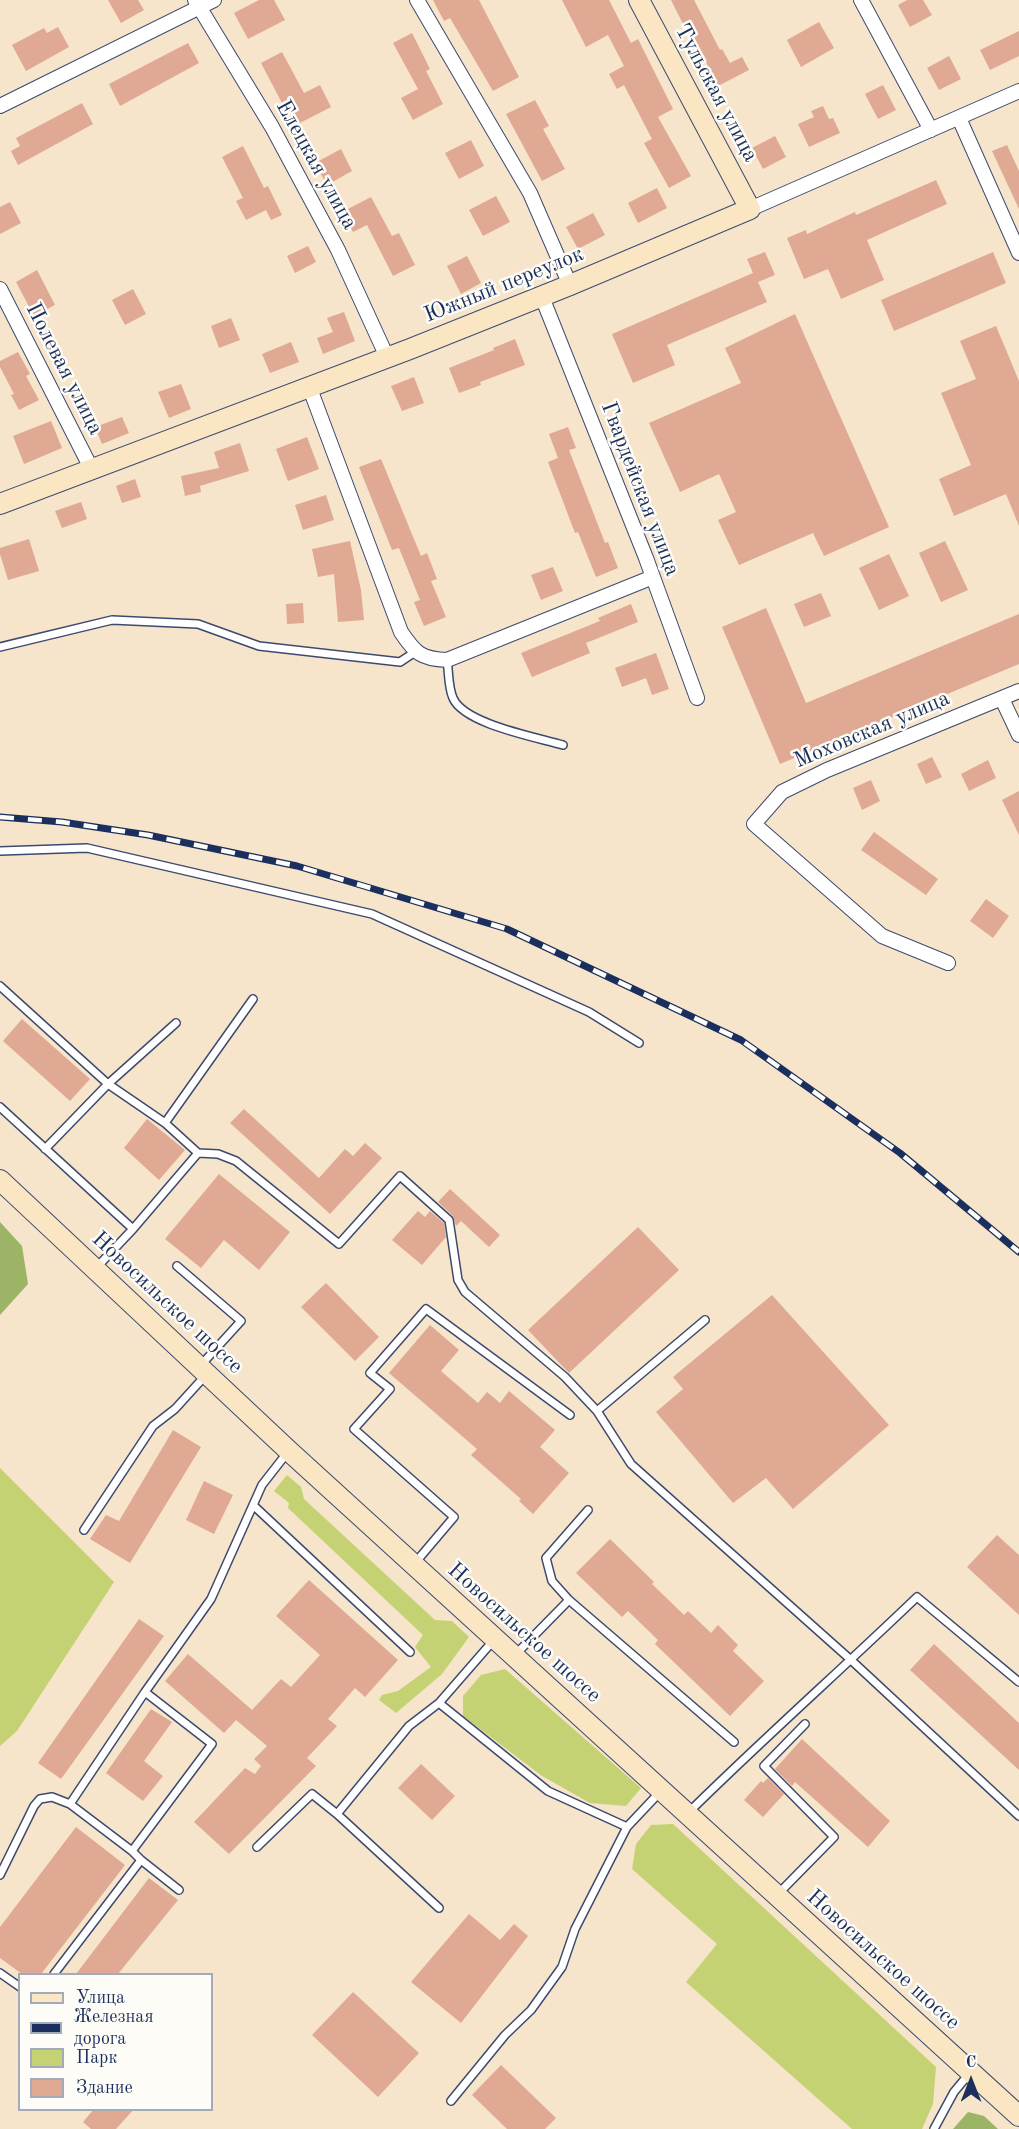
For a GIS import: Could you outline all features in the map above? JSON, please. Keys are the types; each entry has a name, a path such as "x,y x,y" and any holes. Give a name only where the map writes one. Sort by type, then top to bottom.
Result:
{"street":[{"path":"0,106 197,4 214,0"},
{"path":"417,0 530,193 570,285"},
{"name":"Тульская улица","path":"639,0 750,209"},
{"path":"861,0 931,130"},
{"name":"Елецкая улица","path":"197,4 272,127 333,240 387,357"},
{"name":"Южный переулок","path":"0,504 542,297 1019,91"},
{"path":"959,118 1019,253"},
{"name":"Полевая улица","path":"0,289 91,468"},
{"name":"Гвардейская улица","path":"542,297 653,577 697,698"},
{"path":"309,386 401,632 415,652 432,660 447,660 653,577"},
{"name":"Моховская улица","path":"948,963 882,936 754,824 782,792 827,770 1019,691"},
{"path":"1002,699 1019,735"},
{"name":"Новосильское шоссе","path":"0,1180 289,1451 1019,2116"}],"lane":[{"path":"0,646 112,620 198,624 259,646 400,662 415,652"},
{"path":"447,660 452,696 459,708 479,721 564,745"},
{"path":"0,851 87,848 372,914 589,1012 639,1042"},
{"path":"0,986 108,1084 165,1123 198,1153 218,1154 236,1161 339,1244 400,1176 449,1220 458,1280 465,1292 565,1377 597,1411 631,1464 851,1660 1019,1816"},
{"path":"165,1123 254,999"},
{"path":"45,1149 108,1084 176,1023"},
{"path":"0,1107 133,1229"},
{"path":"95,1269 133,1229 198,1153"},
{"path":"84,1530 153,1426 175,1409 241,1321 177,1266"},
{"path":"413,1564 454,1517 354,1429 390,1389 370,1373 426,1309 570,1415"},
{"path":"597,1411 705,1320"},
{"path":"70,1804 211,1599 262,1485 289,1451"},
{"path":"253,1505 410,1652"},
{"path":"588,1510 546,1558 552,1581 569,1600 734,1742"},
{"path":"687,1814 752,1750 917,1597 1019,1682"},
{"path":"514,1657 569,1600"},
{"path":"337,1814 409,1726 439,1704 495,1639"},
{"path":"132,1851 212,1744 145,1692"},
{"path":"439,1704 548,1791 627,1827"},
{"path":"777,1895 834,1837 764,1766 805,1724"},
{"path":"451,2101 505,2035 531,2010 562,1967 575,1929 627,1827 662,1791"},
{"path":"257,1847 312,1794 337,1814 439,1908"},
{"path":"0,1875 34,1806 40,1799 52,1797 70,1804 179,1890"},
{"path":"55,1973 141,1860"},
{"path":"0,1973 18,1986"},
{"path":"934,2129 954,2092 970,2072"}],"green space":[{"path":"0,1222 22,1246 28,1284 0,1315"},
{"path":"0,1468 114,1582 17,1731 0,1746"},
{"path":"287,1475 301,1487 304,1499 435,1620 452,1621 469,1637 442,1674 396,1713 379,1700 382,1695 398,1691 431,1667 415,1647 423,1635 288,1508 289,1503 274,1491"},
{"path":"505,1669 641,1788 626,1806 590,1803 542,1776 463,1716 463,1696 481,1675"},
{"path":"673,1824 936,2067 933,2104 922,2129 852,2129 686,1982 717,1944 632,1869 636,1844 651,1825"},
{"path":"968,2112 984,2116 998,2129 953,2129"}],"building":[{"path":"108,0 138,0 144,10 121,23"},
{"path":"259,0 274,0 285,20 248,39 234,13"},
{"path":"433,0 479,0 519,77 493,91 450,18 444,21"},
{"path":"562,0 609,0 631,43 638,39 673,109 658,117 691,176 669,188 644,143 652,139 624,85 617,89 609,74 624,66 608,35 586,47"},
{"path":"671,0 694,0 720,50 722,49 730,63 742,57 749,70 718,86 695,40 692,42"},
{"path":"907,0 923,0 932,15 910,27 898,5"},
{"path":"819,22 834,48 801,67 787,40"},
{"path":"58,27 69,47 26,71 12,45 44,28 47,33"},
{"path":"1019,31 1019,56 990,70 980,50"},
{"path":"412,33 430,69 426,71 443,104 413,120 401,98 418,89 393,43"},
{"path":"188,43 199,63 120,106 109,84"},
{"path":"282,52 304,93 320,85 331,107 294,126 261,63"},
{"path":"949,56 961,79 939,90 927,68"},
{"path":"883,85 896,110 878,119 865,94"},
{"path":"535,100 549,126 543,129 565,169 542,181 506,114"},
{"path":"82,103 93,124 18,165 11,151 20,146 16,138"},
{"path":"823,106 829,119 833,118 840,133 809,147 798,124 814,117 811,111"},
{"path":"775,136 786,157 763,169 752,148"},
{"path":"471,140 484,166 459,179 445,153"},
{"path":"1007,145 1019,171 1019,209 992,151"},
{"path":"243,146 264,188 268,186 282,215 271,220 266,210 246,220 236,201 243,198 222,157"},
{"path":"341,149 352,171 327,185 315,163"},
{"path":"936,180 947,204 867,240 884,280 841,299 828,269 804,279 787,238 806,230 807,234 855,212 856,215"},
{"path":"657,188 667,208 638,223 628,203"},
{"path":"496,196 510,222 483,236 469,210"},
{"path":"371,197 392,236 399,233 415,265 393,276 367,225 353,232 342,212"},
{"path":"10,202 21,223 0,234 0,207"},
{"path":"593,213 605,235 578,249 566,227"},
{"path":"308,246 316,262 295,273 287,256"},
{"path":"765,252 775,275 758,282 767,302 667,345 675,365 633,383 612,334 753,273 747,259"},
{"path":"993,252 1006,283 894,331 881,300"},
{"path":"467,256 481,283 461,294 447,266"},
{"path":"37,270 55,305 34,316 16,282"},
{"path":"133,289 146,314 125,325 112,300"},
{"path":"344,312 355,341 323,354 317,338 333,332 327,318"},
{"path":"795,314 889,527 824,556 813,533 739,565 718,520 736,512 719,474 680,492 649,423 741,383 725,348"},
{"path":"231,318 240,340 219,348 211,326"},
{"path":"996,326 1019,381 1019,526 1006,494 954,516 939,479 971,465 941,393 976,379 960,341"},
{"path":"515,339 525,365 480,382 481,385 459,393 449,368"},
{"path":"291,342 299,362 270,373 262,354"},
{"path":"18,352 30,374 26,376 39,400 19,410 11,395 14,394 0,367 0,361"},
{"path":"414,377 424,403 402,411 391,386"},
{"path":"181,384 191,409 169,418 158,392"},
{"path":"122,417 129,433 102,444 95,427"},
{"path":"51,421 62,448 24,464 13,436"},
{"path":"568,427 576,448 569,450 605,543 608,542 618,568 596,577 578,532 575,533 548,462 558,458 549,434"},
{"path":"307,437 319,469 288,481 276,449"},
{"path":"240,443 249,471 200,486 201,492 185,496 181,476 219,468 214,452"},
{"path":"381,459 421,556 427,553 437,579 431,581 446,617 424,626 414,602 420,600 399,548 392,550 359,467"},
{"path":"135,479 141,497 122,503 116,486"},
{"path":"326,495 334,520 303,530 295,505"},
{"path":"81,502 87,519 62,528 55,511"},
{"path":"29,539 39,571 8,580 0,548"},
{"path":"350,541 361,590 364,620 338,622 334,574 318,577 312,549"},
{"path":"945,541 968,590 941,602 919,553"},
{"path":"889,554 909,596 879,610 859,568"},
{"path":"553,567 563,591 541,600 531,575"},
{"path":"821,593 831,616 804,627 794,604"},
{"path":"303,603 304,623 287,624 286,604"},
{"path":"631,604 638,622 586,643 590,653 532,677 521,653 600,621 598,618"},
{"path":"766,608 806,703 1019,614 1019,664 780,764 722,627"},
{"path":"656,653 669,689 652,695 646,678 622,687 615,668"},
{"path":"932,757 942,777 926,784 917,764"},
{"path":"988,760 996,778 969,791 961,774"},
{"path":"871,780 880,801 862,810 853,788"},
{"path":"1019,791 1019,835 1002,800"},
{"path":"874,832 938,879 926,895 861,850"},
{"path":"986,899 1009,916 993,938 970,921"},
{"path":"22,1019 90,1079 70,1101 3,1041"},
{"path":"244,1109 319,1178 345,1149 353,1156 365,1143 382,1158 330,1214 230,1123"},
{"path":"147,1119 185,1150 159,1180 124,1148"},
{"path":"219,1174 290,1232 259,1270 224,1240 201,1268 165,1239"},
{"path":"450,1189 500,1235 489,1247 461,1221 456,1226 453,1216 438,1202"},
{"path":"418,1211 425,1217 430,1211 444,1223 446,1237 422,1265 392,1240"},
{"path":"638,1227 679,1270 569,1373 528,1330"},
{"path":"326,1283 379,1337 355,1361 301,1307"},
{"path":"772,1295 889,1425 793,1509 766,1478 733,1503 656,1412 683,1389 673,1377"},
{"path":"430,1325 459,1350 441,1371 478,1403 487,1392 500,1403 509,1391 555,1430 540,1447 569,1473 533,1514 519,1501 521,1499 471,1455 477,1449 389,1373"},
{"path":"173,1430 201,1447 130,1563 90,1539 106,1515 119,1521"},
{"path":"204,1481 233,1495 214,1534 186,1520"},
{"path":"997,1535 1019,1555 1019,1615 967,1567"},
{"path":"610,1539 684,1615 688,1611 711,1633 718,1625 738,1645 733,1651 764,1681 730,1716 655,1644 658,1640 628,1611 622,1617 576,1573"},
{"path":"309,1580 398,1660 365,1697 355,1688 328,1719 337,1726 307,1758 316,1766 229,1854 194,1822 245,1768 255,1774 261,1766 254,1759 267,1746 236,1720 224,1733 165,1681 188,1654 252,1710 281,1679 291,1687 320,1655 276,1616"},
{"path":"139,1619 164,1636 61,1779 38,1763"},
{"path":"934,1644 1019,1723 1019,1770 910,1670"},
{"path":"151,1709 172,1722 144,1761 163,1776 143,1801 106,1773"},
{"path":"802,1739 890,1821 868,1847 795,1782 792,1786 775,1769"},
{"path":"421,1764 455,1796 432,1820 398,1788"},
{"path":"768,1778 784,1794 763,1817 744,1800 761,1781 763,1783"},
{"path":"76,1827 125,1865 42,1973 21,1973 0,1958 0,1927"},
{"path":"149,1878 178,1900 119,1973 77,1973"},
{"path":"469,1914 500,1940 514,1924 528,1936 461,2023 411,1982"},
{"path":"353,1992 419,2053 378,2097 312,2035"},
{"path":"501,2065 556,2118 545,2129 507,2129 472,2095"},
{"path":"92,2111 132,2111 116,2129 91,2129 83,2122"}],"railway":[{"path":"0,817 62,822 148,835 297,866 507,929 741,1040 900,1153 1019,1252"}]}
